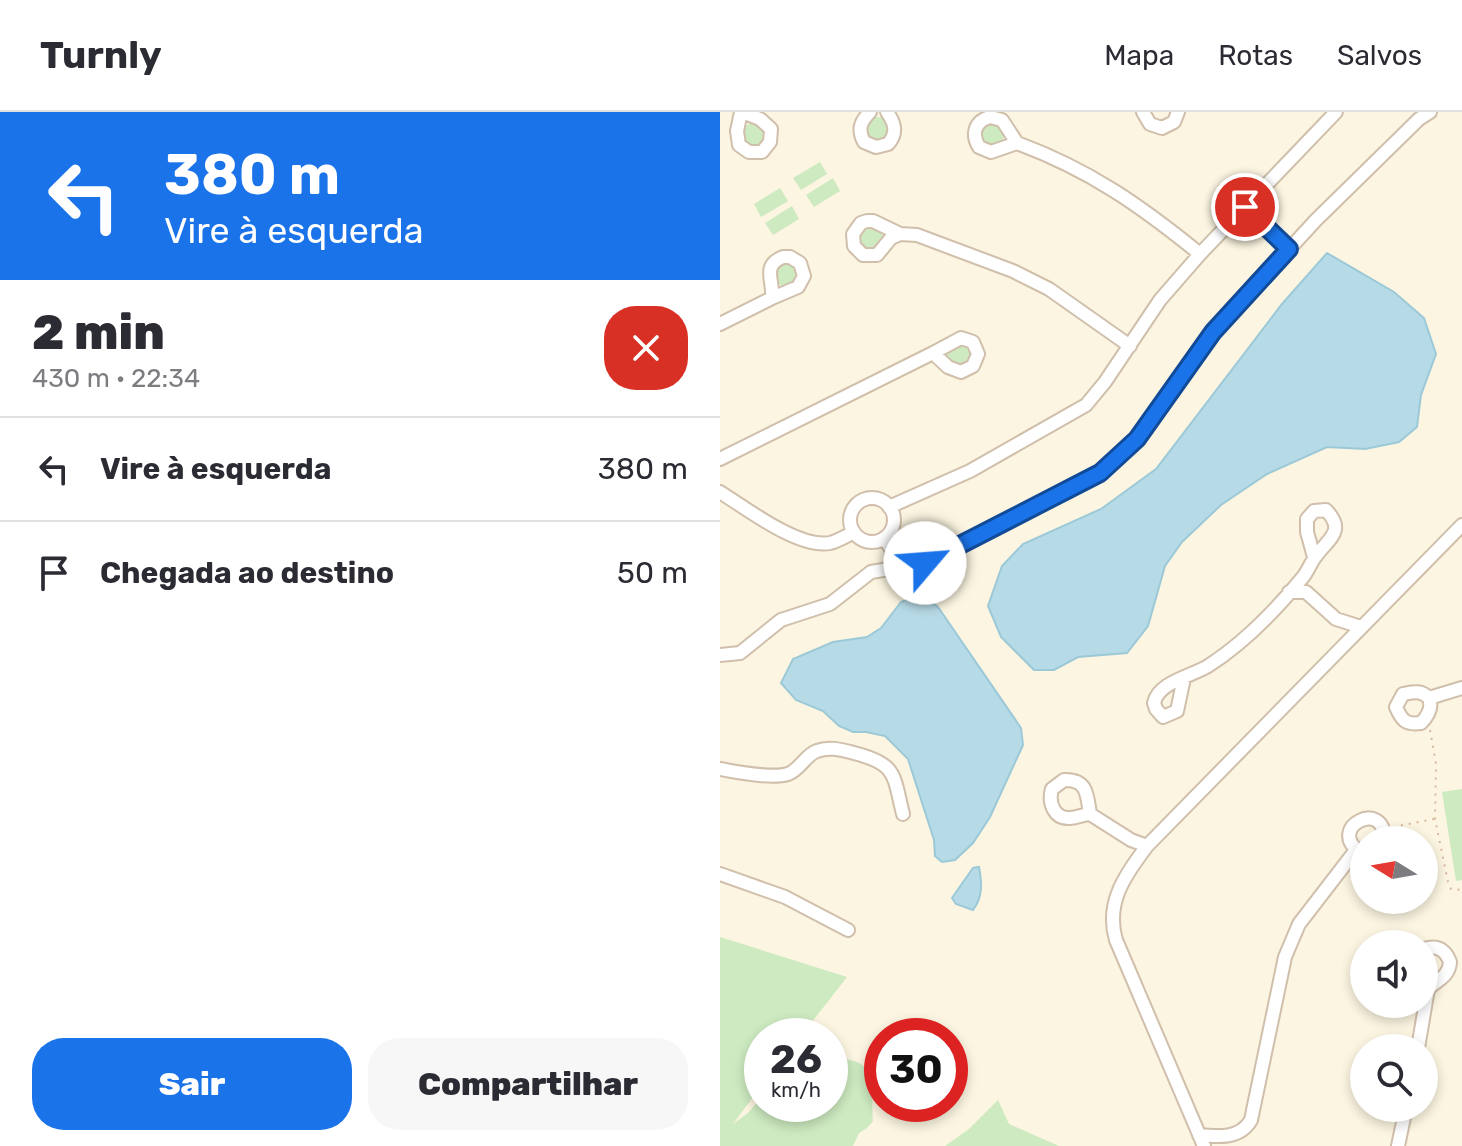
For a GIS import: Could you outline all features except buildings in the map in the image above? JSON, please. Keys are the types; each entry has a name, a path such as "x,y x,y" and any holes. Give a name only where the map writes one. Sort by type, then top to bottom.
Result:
{"street":[{"path":"870,112 860,129 864,142 876,147 888,144 895,133 895,126 887,112"},
{"path":"1143,112 1150,124 1162,128 1174,122 1178,112"},
{"path":"889,507 970,471 1086,405 1160,300 1336,112"},
{"path":"720,655 740,653 781,620 830,604 871,572 925,563 1100,473 1137,439 1213,332 1289,249 1396,141 1430,112"},
{"path":"1017,143 1060,159 1103,183 1154,216 1200,254"},
{"path":"1245,207 1289,249"},
{"path":"900,234 917,235 1013,271 1049,289 1130,346"},
{"path":"720,324 772,298"},
{"path":"720,459 933,353"},
{"path":"720,492 799,539 814,544 831,543 854,532"},
{"path":"877,498 889,507 893,526 884,538 870,542 860,539 850,524 850,515 858,502 877,498"},
{"path":"1350,863 1314,903 1295,931 1285,957 1251,1120 1240,1132 1220,1142 1201,1140 1119,951 1113,931 1114,903 1119,887 1147,846 1462,525"},
{"path":"884,538 902,566"},
{"path":"1184,678 1232,649 1252,632 1305,575 1314,557"},
{"path":"1305,575 1306,592"},
{"path":"1289,592 1306,592 1336,619 1361,627"},
{"path":"1336,619 1345,645"},
{"path":"1429,698 1462,688"},
{"path":"1415,691 1429,698 1432,704 1421,723 1411,725 1403,721 1396,707 1403,694 1415,691"},
{"path":"720,769 747,774 784,775 798,769 819,750 831,748 847,751 885,764 894,776 903,814"},
{"path":"1090,814 1131,840 1147,846"},
{"path":"1354,826 1357,821 1369,818 1379,826"},
{"path":"1131,840 1138,859"},
{"path":"720,874 785,897 848,930"},
{"path":"1438,948 1444,951 1450,962 1447,974 1438,979"},
{"path":"1398,1146 1403,1122"}],"path":[{"path":"1426,718 1434,748 1435,819 1448,882 1451,889 1462,890"},
{"path":"1413,826 1435,819"}],"green space":[{"path":"872,117 882,117 889,124 889,134 882,141 872,141 865,134 865,124"},
{"path":"754,123 763,126 766,135 763,144 754,147 745,144 742,135 745,126"},
{"path":"987,123 997,123 1004,130 1004,140 997,147 987,147 980,140 980,130"},
{"path":"820,162 827,174 801,190 793,178"},
{"path":"833,178 840,191 814,207 806,195"},
{"path":"780,188 788,201 761,217 754,204"},
{"path":"792,206 799,219 773,235 765,223"},
{"path":"866,226 876,226 883,233 883,243 876,250 866,250 859,243 859,233"},
{"path":"786,262 795,265 798,274 795,283 786,286 777,283 774,274 777,265"},
{"path":"959,343 968,346 971,355 968,364 959,367 950,364 947,355 950,346"},
{"path":"1462,789 1462,880 1456,881 1442,792"},
{"path":"720,937 847,977 815,1018 744,1018 744,1109 733,1124 744,1116 744,1122 848,1122 848,1060 864,1066 864,1122 872,1122 859,1133 853,1146 720,1146"},
{"path":"998,1100 1009,1124 1059,1146 945,1146 969,1129"}],"water":[{"path":"1327,253 1394,292 1424,318 1436,354 1421,395 1417,427 1399,442 1365,449 1327,447 1267,474 1221,505 1182,542 1165,566 1148,626 1127,653 1078,657 1054,670 1034,670 1001,637 988,606 1002,566 1023,544 1101,509 1156,469 1282,304"},
{"path":"921,594 938,607 1021,728 1023,745 990,817 973,843 955,860 942,862 935,856 934,840 908,759 885,736 853,732 839,726 823,711 796,700 781,683 793,659 833,642 867,637 881,628 901,602"},
{"path":"979,867 981,890 973,910 956,904 952,898 973,868"}],"route":[{"path":"925,563 1100,473 1137,439 1213,332 1289,249 1245,207"}]}
